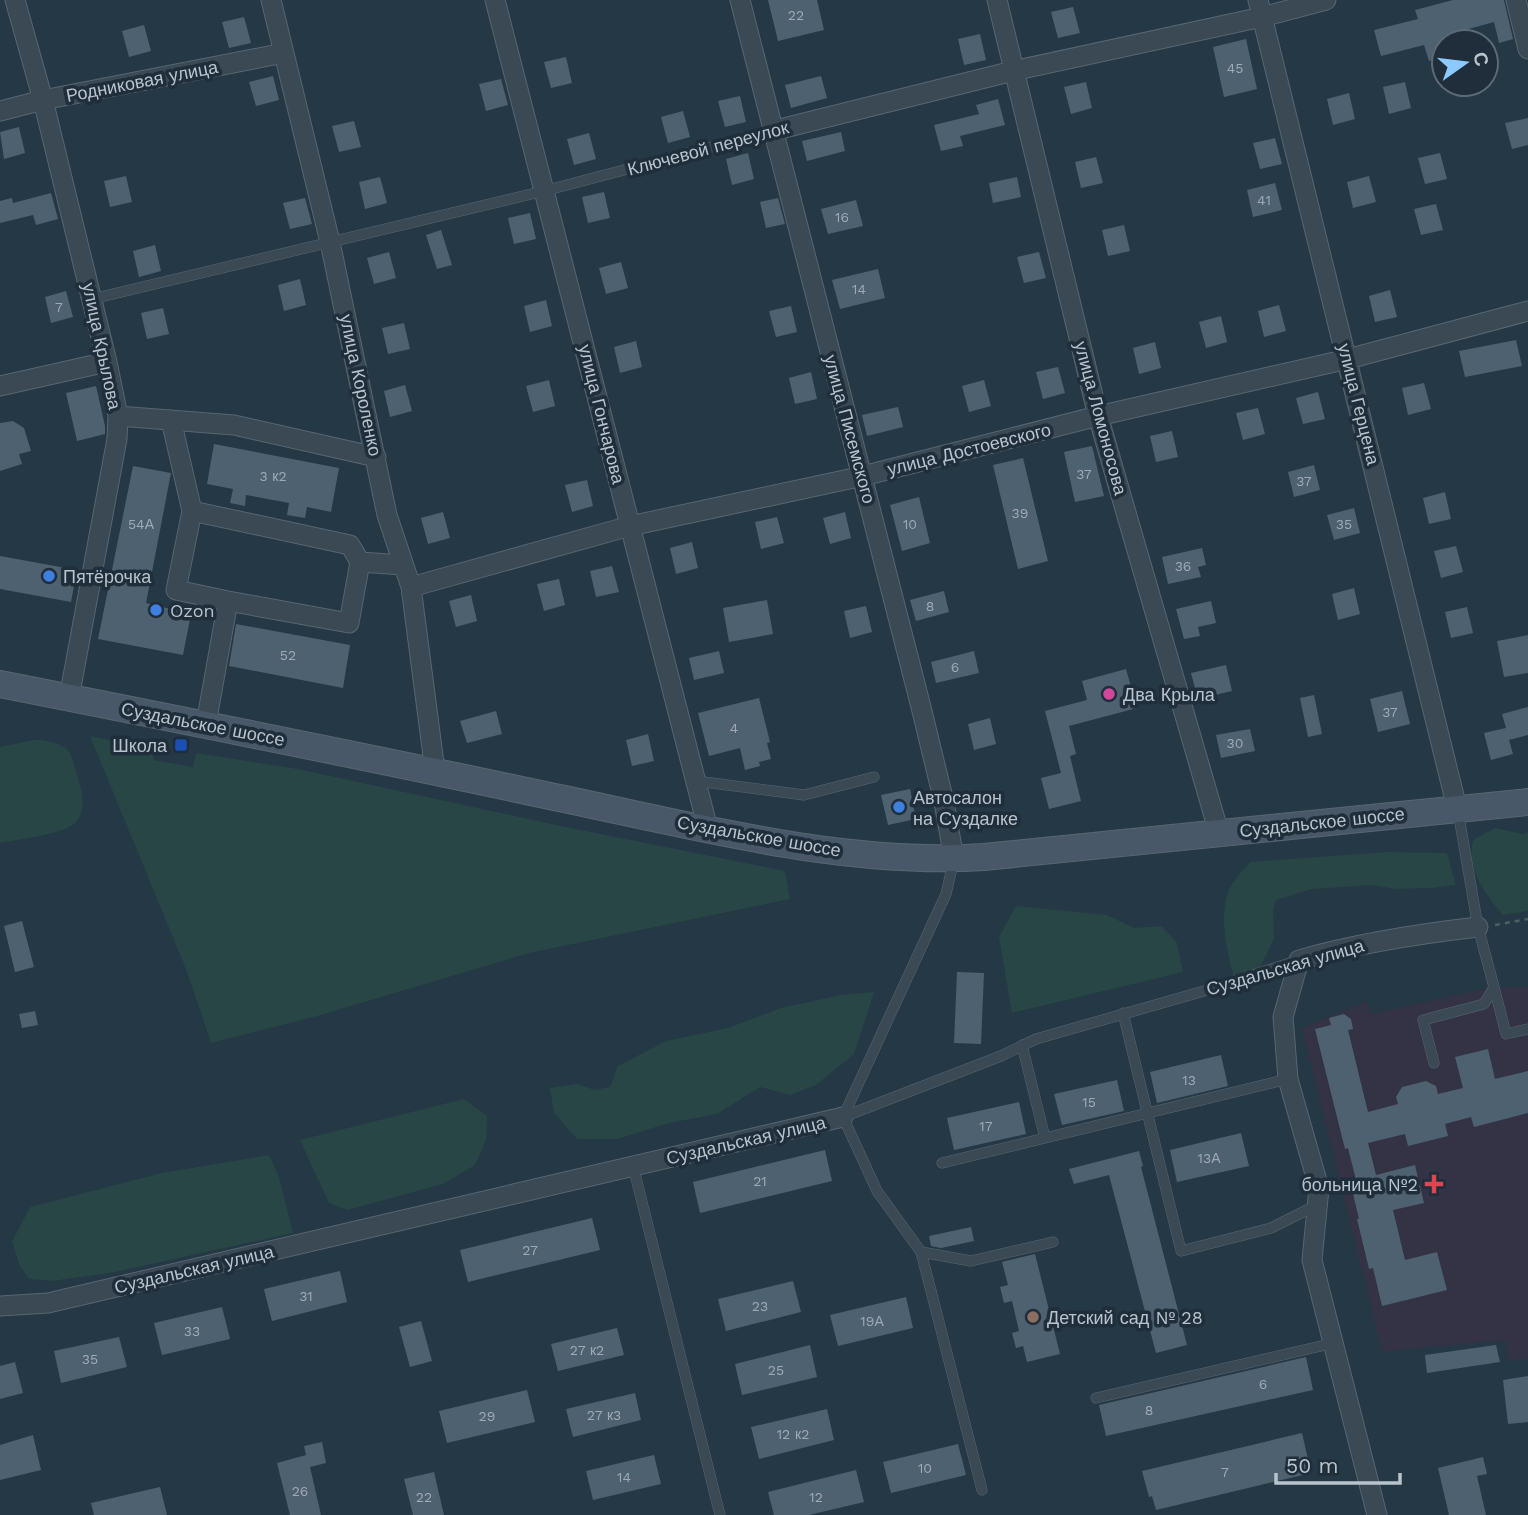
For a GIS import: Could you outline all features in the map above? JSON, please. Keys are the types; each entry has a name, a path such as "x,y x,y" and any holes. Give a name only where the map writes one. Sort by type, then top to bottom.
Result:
{"main road":[{"name":"Суздальское шоссе","path":"0,684 206,724 708,829 806,847 899,856 954,859 1528,802"}],"street":[{"name":"улица Крылова","path":"15,0 43,100 118,416 117,439 69,698"},
{"name":"улица Короленко","path":"271,0 330,242 387,515 411,587 435,771"},
{"name":"улица Гончарова","path":"495,0 708,829"},
{"name":"улица Писемского","path":"740,0 863,476 944,802 954,859"},
{"name":"улица Ломоносова","path":"996,0 1098,416 1219,833"},
{"name":"Ключевой переулок","path":"772,131 1260,9 1326,0"},
{"path":"1516,0 1528,49"},
{"name":"улица Герцена","path":"1260,9 1457,808"},
{"name":"Родниковая улица","path":"0,111 43,100 284,53"},
{"name":"улица Достоевского","path":"411,587 630,526 863,476 1098,416 1348,359 1528,311"},
{"path":"0,386 107,362"},
{"path":"118,416 234,425 376,457"},
{"path":"171,421 192,511 176,590 349,623 359,562 350,545 192,511"},
{"path":"359,562 402,565"},
{"path":"206,724 228,601"},
{"name":"Суздальская улица","path":"1299,960 1401,936 1478,927"},
{"path":"1299,960 1283,1017 1288,1079 1319,1188 1312,1260 1377,1515"},
{"name":"Суздальская улица","path":"0,1306 48,1303 843,1117"}],"lane":[{"name":"Ключевой переулок","path":"92,299 544,191 772,131"},
{"path":"696,781 804,795 874,777"},
{"path":"1457,808 1478,927 1506,1034 1528,1028"},
{"path":"954,859 946,894 843,1117 877,1191 921,1252 982,1490"},
{"name":"Суздальская улица","path":"843,1117 1001,1056 1022,1045 1299,960"},
{"path":"1434,1063 1423,1020 1485,1004 1494,987"},
{"path":"1123,1013 1181,1251 1271,1228 1317,1205"},
{"path":"1022,1045 1045,1138"},
{"path":"942,1163 1288,1079"},
{"path":"633,1166 720,1515"},
{"path":"921,1252 971,1261 1053,1242"},
{"path":"1096,1398 1334,1343"}],"path":[{"path":"1478,927 1528,919"}],"shaded area":[{"name":"больница №2","path":"1494,987 1528,987 1528,1359 1508,1361 1505,1340 1382,1352 1302,1028 1367,1001 1371,1014"}],"green space":[{"path":"90,736 154,750 153,760 193,767 196,753 298,769 785,871 790,899 529,953 317,1016 211,1043 186,969"},
{"path":"34,740 58,744 69,752 81,789 82,811 79,818 68,828 0,843 0,747"},
{"path":"1495,828 1523,834 1528,832 1528,911 1503,915 1484,890 1475,871 1472,861 1473,840"},
{"path":"1387,852 1447,853 1456,885 1395,889 1372,885 1312,889 1276,900 1273,911 1274,938 1260,968 1234,977 1224,930 1225,906 1232,884 1250,862"},
{"path":"1016,906 1107,915 1134,928 1162,926 1177,943 1183,972 1012,1013 999,937"},
{"path":"874,992 854,1054 816,1085 790,1095 760,1087 717,1114 669,1123 617,1139 577,1139 554,1113 550,1088 578,1084 594,1090 610,1087 618,1066 666,1041 728,1028 781,1008 841,995"},
{"path":"464,1099 487,1116 486,1140 475,1165 443,1184 347,1210 329,1203 300,1140"},
{"path":"269,1155 279,1177 293,1233 115,1272 52,1281 29,1279 20,1266 12,1242 30,1207 162,1173"}],"building":[{"path":"768,0 817,0 824,30 778,41"},
{"path":"1453,0 1504,0 1513,39 1500,43 1500,28 1495,28 1494,22 1472,28 1430,28 1430,61 1424,45 1381,56 1374,30 1418,19 1415,10"},
{"path":"1073,7 1080,33 1058,38 1051,12"},
{"path":"244,17 251,43 229,48 222,22"},
{"path":"144,25 151,51 129,57 122,31"},
{"path":"980,34 986,60 964,65 958,39"},
{"path":"1246,39 1257,89 1224,97 1213,47"},
{"path":"566,57 572,83 551,88 544,62"},
{"path":"273,76 279,100 256,106 249,82"},
{"path":"821,76 827,98 791,108 785,85"},
{"path":"501,79 508,105 486,111 479,84"},
{"path":"1086,82 1092,108 1071,114 1064,87"},
{"path":"1405,82 1411,108 1389,114 1383,87"},
{"path":"1349,93 1355,119 1333,125 1327,99"},
{"path":"740,96 746,122 725,127 718,101"},
{"path":"998,99 1005,125 960,136 963,146 941,151 934,125 979,114 976,105"},
{"path":"683,111 690,137 668,143 661,117"},
{"path":"1528,118 1528,145 1512,149 1505,123"},
{"path":"354,121 361,147 339,152 332,126"},
{"path":"19,127 25,153 4,159 0,132"},
{"path":"841,132 845,151 807,161 802,141"},
{"path":"589,133 596,159 574,165 567,139"},
{"path":"1275,138 1282,164 1260,169 1253,143"},
{"path":"748,153 754,179 732,185 726,159"},
{"path":"1440,153 1447,179 1425,184 1418,158"},
{"path":"1096,157 1103,183 1081,188 1075,162"},
{"path":"126,176 132,202 110,207 104,181"},
{"path":"1369,176 1376,202 1353,208 1347,182"},
{"path":"380,177 387,203 365,209 359,182"},
{"path":"1017,177 1021,197 993,203 989,183"},
{"path":"1275,183 1282,210 1253,217 1247,190"},
{"path":"604,192 610,218 588,223 582,197"},
{"path":"51,193 58,219 36,225 33,215 0,223 0,201 12,198 13,203"},
{"path":"305,198 312,224 290,229 283,203"},
{"path":"778,198 785,224 766,228 760,202"},
{"path":"856,200 863,226 828,234 821,209"},
{"path":"1436,204 1443,230 1421,235 1414,209"},
{"path":"530,213 536,239 514,244 508,218"},
{"path":"1124,225 1130,251 1108,256 1102,230"},
{"path":"441,230 452,265 437,269 426,235"},
{"path":"155,245 161,271 139,277 133,251"},
{"path":"389,252 396,278 374,284 367,258"},
{"path":"1039,252 1046,278 1024,283 1017,257"},
{"path":"621,262 628,288 606,294 599,268"},
{"path":"878,269 885,298 840,309 832,280"},
{"path":"300,279 306,305 284,311 278,285"},
{"path":"1390,290 1397,317 1375,322 1369,296"},
{"path":"66,291 73,317 51,323 45,297"},
{"path":"546,300 552,326 530,332 524,306"},
{"path":"1279,305 1286,331 1264,337 1258,311"},
{"path":"791,306 797,332 776,337 769,311"},
{"path":"163,308 169,334 147,339 141,313"},
{"path":"1221,316 1227,342 1206,348 1199,322"},
{"path":"404,323 410,349 388,354 382,328"},
{"path":"1516,340 1522,366 1465,377 1459,351"},
{"path":"636,341 642,367 620,373 614,347"},
{"path":"1155,342 1161,368 1139,374 1133,348"},
{"path":"1058,367 1065,393 1043,399 1036,372"},
{"path":"811,372 817,399 795,404 789,378"},
{"path":"549,380 555,406 533,412 526,386"},
{"path":"984,380 991,406 969,412 962,386"},
{"path":"1424,383 1431,409 1408,415 1402,388"},
{"path":"405,385 412,411 390,417 384,391"},
{"path":"96,386 105,434 77,441 66,393"},
{"path":"1318,392 1325,419 1303,424 1296,398"},
{"path":"898,407 903,427 867,436 862,415"},
{"path":"1258,408 1265,434 1243,440 1236,413"},
{"path":"13,421 24,428 31,451 19,454 22,464 0,471 0,423"},
{"path":"1172,431 1178,457 1156,462 1150,436"},
{"path":"214,444 339,468 331,512 307,507 305,518 287,515 289,503 246,495 245,506 230,503 233,489 207,484"},
{"path":"1092,446 1104,496 1075,502 1064,452"},
{"path":"1023,458 1048,561 1018,569 993,465"},
{"path":"1314,465 1320,490 1294,497 1288,472"},
{"path":"133,466 171,473 146,603 191,614 183,655 98,639"},
{"path":"587,480 593,506 572,512 565,485"},
{"path":"1445,492 1451,519 1429,524 1423,498"},
{"path":"919,497 930,543 902,551 890,505"},
{"path":"1354,508 1360,533 1334,540 1327,515"},
{"path":"443,512 450,538 428,544 421,518"},
{"path":"845,512 851,538 830,544 823,518"},
{"path":"777,517 784,543 761,549 755,522"},
{"path":"692,542 698,568 676,574 670,548"},
{"path":"1456,546 1463,572 1441,578 1434,551"},
{"path":"1202,548 1206,565 1198,567 1201,577 1168,584 1162,557"},
{"path":"0,556 77,570 71,602 0,589"},
{"path":"612,566 619,592 596,597 590,571"},
{"path":"559,579 565,605 544,611 537,584"},
{"path":"1354,588 1360,614 1338,620 1332,594"},
{"path":"944,591 949,612 916,621 910,600"},
{"path":"471,595 477,621 456,627 449,601"},
{"path":"767,600 773,634 729,642 723,608"},
{"path":"1211,601 1216,623 1198,627 1200,636 1184,639 1176,609"},
{"path":"866,606 872,632 850,638 844,611"},
{"path":"1467,607 1473,633 1451,638 1445,612"},
{"path":"236,624 350,645 343,688 229,666"},
{"path":"1528,635 1528,673 1504,677 1497,641"},
{"path":"719,651 724,673 694,680 689,658"},
{"path":"974,651 979,673 936,683 931,662"},
{"path":"1226,665 1232,691 1198,699 1191,673"},
{"path":"1126,669 1137,708 1069,726 1076,754 1070,756 1081,801 1049,809 1041,778 1061,773 1045,711 1087,700 1082,681"},
{"path":"1402,691 1410,724 1378,732 1370,699"},
{"path":"1314,695 1322,734 1308,737 1300,698"},
{"path":"759,698 770,742 767,743 771,759 759,762 760,766 745,770 740,748 709,756 698,713"},
{"path":"1528,707 1528,735 1509,740 1513,754 1491,760 1484,733 1506,728 1502,714"},
{"path":"496,711 502,734 467,743 460,721"},
{"path":"990,718 996,744 974,750 968,724"},
{"path":"1250,729 1255,751 1221,758 1216,735"},
{"path":"648,734 654,761 632,766 626,740"},
{"name":"Автосалон на Суздалке","path":"910,789 916,819 888,825 881,795"},
{"path":"22,921 34,967 15,972 4,926"},
{"path":"957,972 984,973 981,1044 954,1043"},
{"path":"35,1011 38,1025 22,1028 19,1014"},
{"name":"больница №2","path":"1344,1014 1351,1019 1353,1029 1348,1030 1368,1112 1398,1104 1396,1097 1402,1087 1426,1081 1436,1086 1438,1094 1463,1088 1455,1057 1488,1049 1495,1079 1528,1071 1528,1113 1474,1127 1471,1117 1445,1124 1448,1136 1408,1146 1405,1134 1368,1143 1376,1175 1415,1165 1424,1203 1393,1210 1405,1260 1437,1252 1447,1290 1382,1306 1373,1268 1369,1269 1357,1219 1350,1181 1356,1180 1348,1148 1345,1149 1315,1029 1331,1025 1329,1018"},
{"path":"1221,1055 1228,1086 1157,1103 1150,1072"},
{"path":"1117,1080 1124,1111 1062,1125 1054,1094"},
{"path":"1019,1102 1026,1134 954,1150 947,1118"},
{"path":"1241,1133 1249,1166 1177,1182 1170,1150"},
{"path":"825,1150 832,1181 700,1213 693,1182"},
{"path":"1139,1151 1187,1345 1156,1353 1109,1175 1074,1184 1069,1169"},
{"path":"592,1218 600,1250 468,1282 460,1250"},
{"path":"971,1227 974,1241 941,1248 931,1246 929,1236"},
{"name":"Детский сад № 28","path":"1035,1254 1060,1354 1027,1362 1023,1346 1016,1348 1012,1333 1019,1331 1012,1301 1004,1303 1000,1287 1008,1285 1002,1262"},
{"path":"340,1271 347,1302 272,1321 264,1289"},
{"path":"793,1281 801,1312 726,1331 718,1299"},
{"path":"906,1297 913,1328 838,1346 830,1315"},
{"path":"222,1307 230,1339 162,1355 154,1323"},
{"path":"421,1321 432,1361 410,1367 399,1327"},
{"path":"617,1328 624,1355 558,1371 551,1344"},
{"path":"119,1337 127,1367 61,1383 54,1351"},
{"path":"810,1345 817,1377 742,1395 735,1364"},
{"path":"1496,1345 1500,1362 1427,1373 1425,1355"},
{"path":"1306,1357 1313,1390 1106,1436 1099,1405"},
{"path":"15,1362 23,1393 0,1399 0,1366"},
{"path":"1528,1376 1528,1422 1508,1424 1503,1380"},
{"path":"527,1390 535,1422 447,1443 439,1411"},
{"path":"635,1393 641,1420 573,1437 566,1409"},
{"path":"827,1409 834,1440 759,1459 751,1427"},
{"path":"1302,1433 1308,1459 1304,1460 1307,1474 1156,1510 1152,1496 1149,1497 1142,1471"},
{"path":"33,1435 41,1470 0,1480 0,1445"},
{"path":"322,1442 326,1463 310,1467 321,1515 290,1515 277,1463 306,1455 304,1446"},
{"path":"958,1444 966,1475 891,1493 883,1462"},
{"path":"654,1455 661,1484 593,1500 586,1471"},
{"path":"1483,1457 1487,1474 1477,1476 1486,1515 1449,1515 1438,1468"},
{"path":"856,1470 864,1502 809,1515 774,1515 768,1492"},
{"path":"434,1472 444,1515 413,1515 404,1479"},
{"path":"160,1487 167,1515 94,1515 91,1503"}],"place":[{"name":"Пятёрочка","path":"49,576"},
{"name":"Ozon","path":"156,610"},
{"name":"Два Крыла","path":"1109,694"},
{"name":"Школа","path":"181,745"},
{"name":"Автосалон на Суздалке","path":"899,807"},
{"name":"больница №2","path":"1434,1184"},
{"name":"Детский сад № 28","path":"1033,1317"}]}
